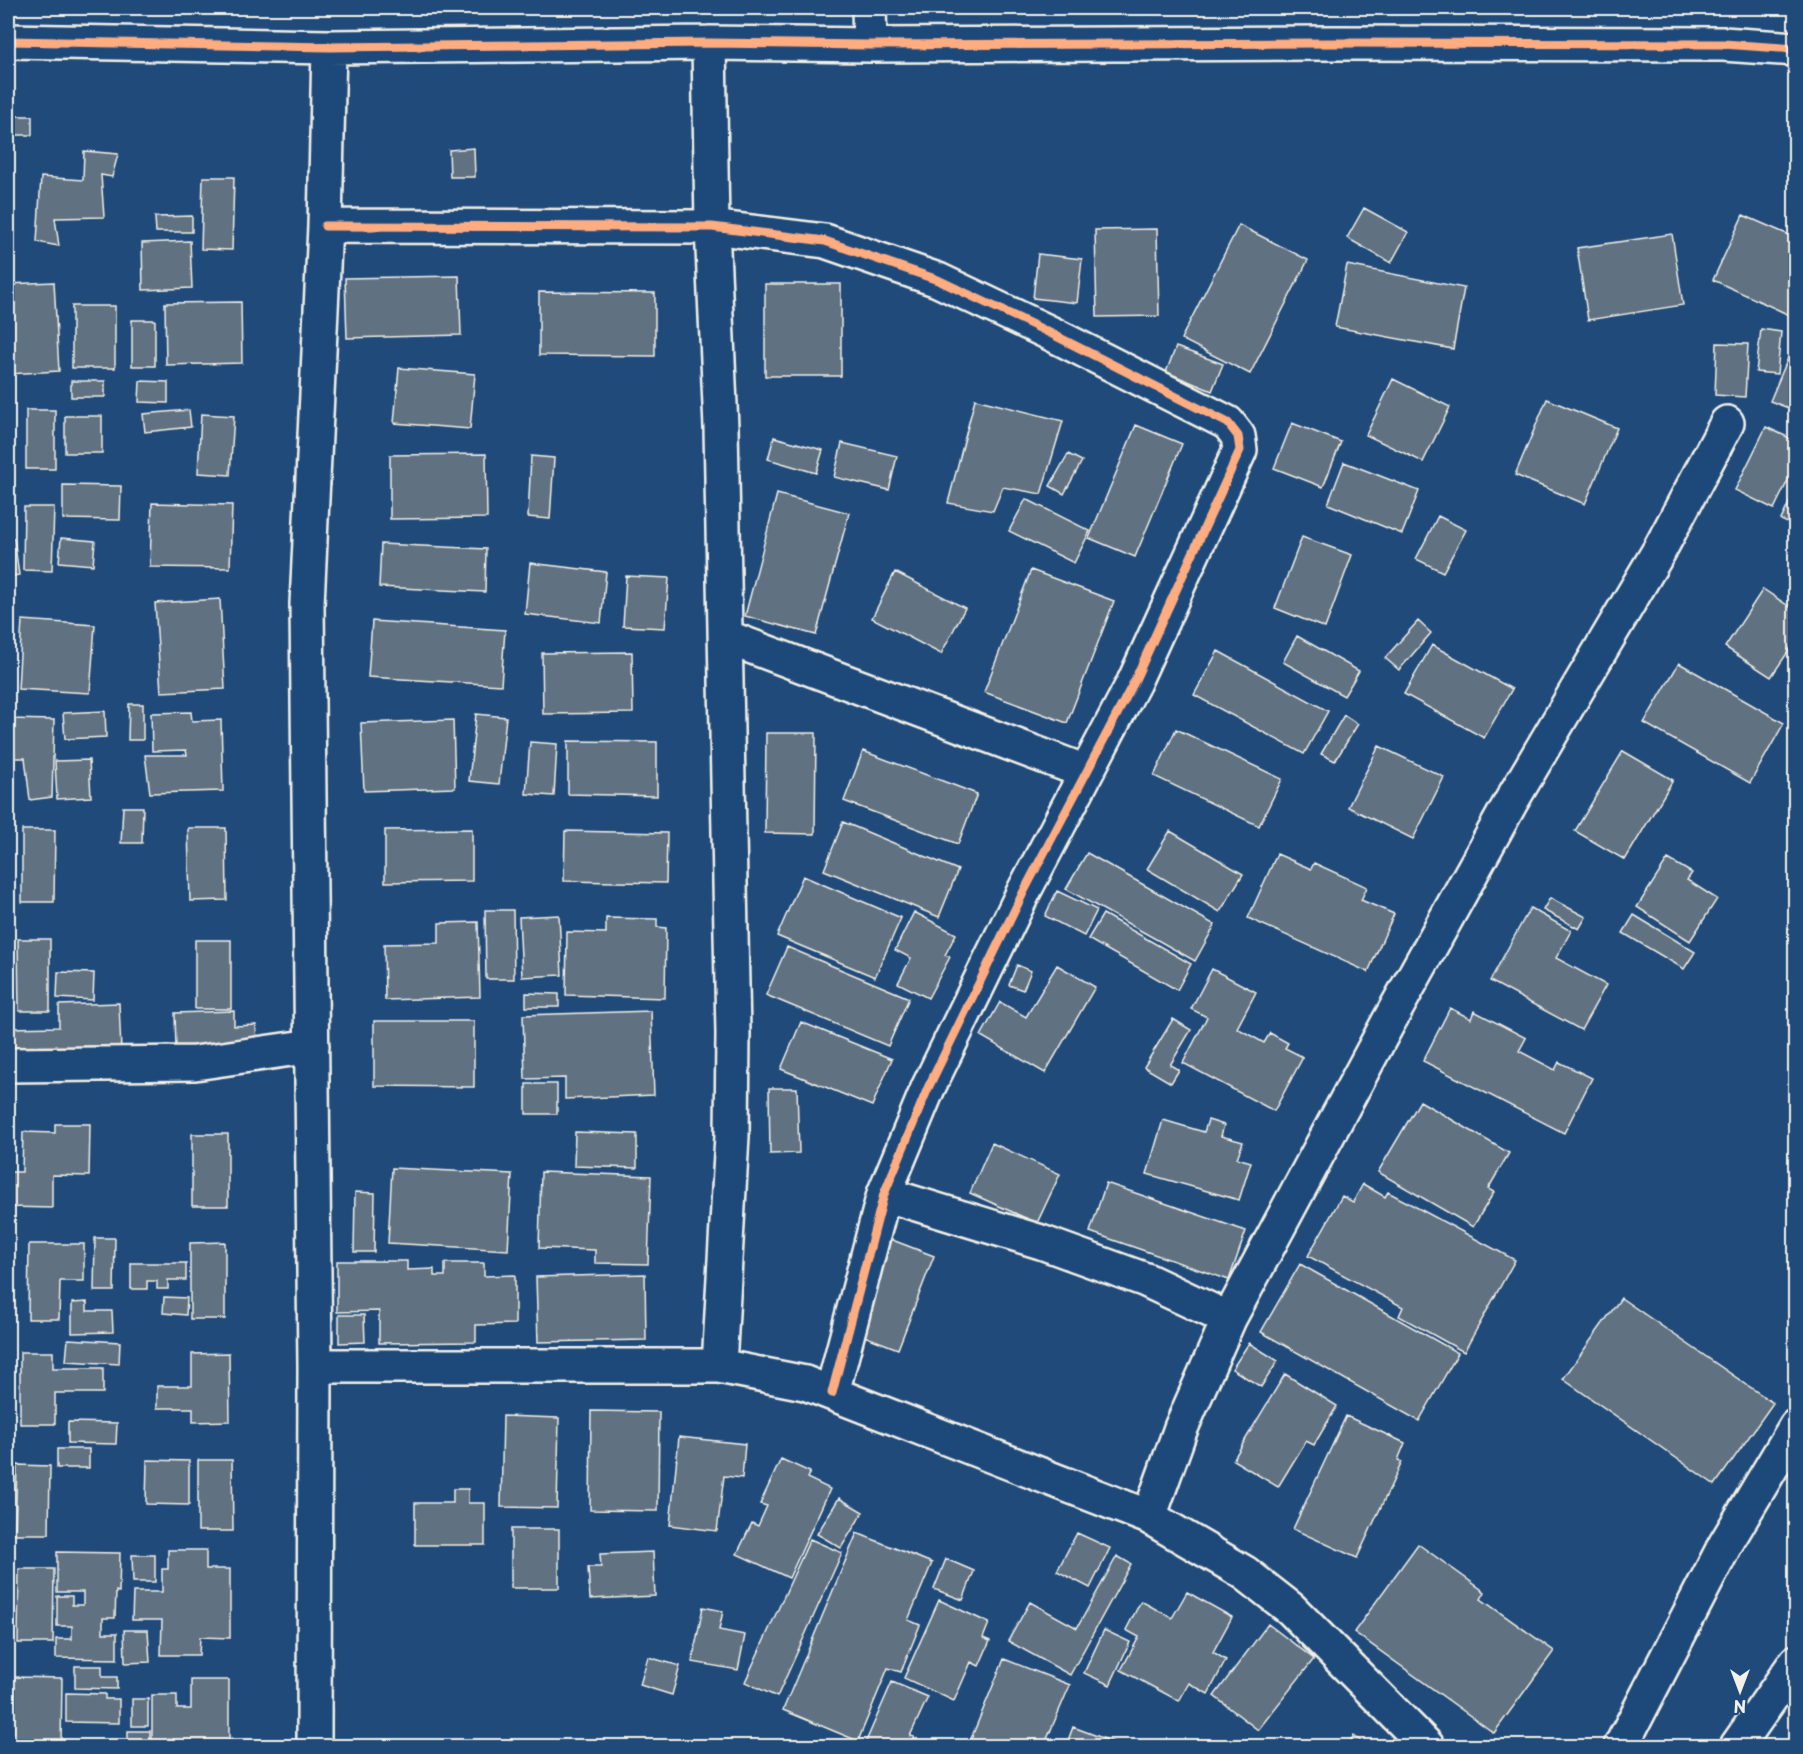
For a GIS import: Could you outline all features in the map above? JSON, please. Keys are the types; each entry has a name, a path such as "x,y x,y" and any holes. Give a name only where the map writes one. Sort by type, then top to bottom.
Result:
{"main road":[{"path":"869,8 870,45"},
{"path":"8,41 329,47 709,44 1723,44 1796,49"},
{"path":"709,44 712,226 721,427 733,1034 732,1136 719,1366"},
{"path":"314,1746 315,1366 307,604 325,226 329,47"},
{"path":"325,226 712,226 825,241 938,280 1052,334 1228,423 1238,436 1240,450 1134,682 1024,891 928,1088 884,1194 832,1393"},
{"path":"1149,1517 1181,1428 1229,1318 1388,1023 1512,800 1659,551 1727,423"},
{"path":"726,637 1086,772"},
{"path":"8,1065 195,1063 312,1046"},
{"path":"884,1194 1041,1242 1146,1280 1229,1318"},
{"path":"315,1366 719,1366 779,1376 804,1383 1149,1517 1245,1573 1291,1609 1427,1746"},
{"path":"1621,1746 1725,1545 1796,1426"},
{"path":"1737,1746 1796,1662"}],"building":[{"path":"8,116 32,116 32,135 8,135"},
{"path":"474,148 475,177 450,177 449,150"},
{"path":"84,151 118,154 112,177 101,175 104,217 55,218 59,246 37,242 41,177 83,180"},
{"path":"203,177 234,177 232,250 201,249"},
{"path":"1364,208 1408,232 1391,263 1347,238"},
{"path":"1743,215 1796,238 1796,318 1713,280"},
{"path":"192,216 192,232 156,232 155,217"},
{"path":"1239,225 1308,260 1250,374 1181,339"},
{"path":"1157,229 1159,316 1097,317 1095,230"},
{"path":"1672,234 1683,305 1588,320 1577,248"},
{"path":"190,241 192,288 143,290 142,243"},
{"path":"1038,254 1082,259 1077,303 1033,298"},
{"path":"1347,265 1464,288 1453,349 1335,327"},
{"path":"459,276 461,335 347,338 345,278"},
{"path":"54,282 59,371 8,374 8,284"},
{"path":"765,284 841,284 841,376 765,376"},
{"path":"539,292 655,293 655,356 539,355"},
{"path":"241,302 242,363 166,365 165,303"},
{"path":"72,306 115,306 115,368 72,368"},
{"path":"132,320 155,320 155,366 132,366"},
{"path":"1761,329 1781,332 1777,374 1756,372"},
{"path":"1717,343 1748,344 1745,397 1715,395"},
{"path":"1176,347 1223,364 1212,391 1166,372"},
{"path":"1791,351 1796,352 1796,411 1770,401"},
{"path":"399,368 475,374 470,429 394,423"},
{"path":"1393,379 1450,407 1423,462 1366,435"},
{"path":"71,381 105,381 105,397 71,397"},
{"path":"140,381 168,382 168,403 139,402"},
{"path":"975,399 1063,421 1041,494 1003,487 993,511 948,503"},
{"path":"1547,399 1617,428 1585,504 1515,475"},
{"path":"26,410 55,410 55,469 26,469"},
{"path":"189,410 191,427 145,432 143,414"},
{"path":"201,414 234,416 230,475 198,473"},
{"path":"65,416 102,416 102,453 65,453"},
{"path":"1292,423 1341,442 1323,487 1274,468"},
{"path":"1136,425 1182,444 1135,557 1089,538"},
{"path":"1766,427 1796,441 1796,464 1774,509 1735,490"},
{"path":"774,437 823,450 816,473 768,459"},
{"path":"842,443 897,456 889,490 834,477"},
{"path":"486,454 487,518 390,519 390,455"},
{"path":"1068,454 1082,461 1064,494 1050,486"},
{"path":"531,456 554,458 550,519 528,517"},
{"path":"1344,462 1419,491 1402,534 1328,504"},
{"path":"63,485 121,486 120,520 63,519"},
{"path":"1796,488 1796,527 1781,520"},
{"path":"777,494 849,513 816,635 745,616"},
{"path":"1026,499 1090,531 1074,563 1009,531"},
{"path":"152,503 232,505 230,568 150,567"},
{"path":"24,507 54,507 52,571 23,570"},
{"path":"1438,516 1466,530 1443,572 1416,559"},
{"path":"1302,537 1352,555 1325,628 1275,608"},
{"path":"8,538 14,538 19,575 8,577"},
{"path":"61,538 95,541 93,565 59,562"},
{"path":"381,544 486,549 485,592 379,587"},
{"path":"530,563 606,572 601,623 525,614"},
{"path":"1031,570 1114,601 1067,723 984,692"},
{"path":"895,572 965,608 941,654 872,618"},
{"path":"626,576 669,578 665,628 623,626"},
{"path":"1763,589 1796,611 1796,640 1771,677 1725,647"},
{"path":"220,599 225,689 161,692 155,603"},
{"path":"22,620 95,625 90,693 18,689"},
{"path":"372,621 505,630 501,685 368,677"},
{"path":"1418,621 1431,633 1399,670 1385,658"},
{"path":"1297,636 1359,671 1344,696 1283,662"},
{"path":"1432,645 1512,689 1484,738 1404,694"},
{"path":"1218,651 1328,711 1304,754 1194,695"},
{"path":"632,652 633,713 543,714 542,653"},
{"path":"1679,663 1784,723 1750,783 1644,723"},
{"path":"129,704 143,704 143,740 128,740"},
{"path":"105,711 106,737 65,739 63,713"},
{"path":"191,712 192,721 221,720 223,791 150,793 145,755 187,755 186,750 152,751 151,713"},
{"path":"476,714 506,717 499,784 469,781"},
{"path":"1344,715 1358,724 1335,761 1321,754"},
{"path":"8,719 54,720 52,797 30,800 25,758 8,758"},
{"path":"453,720 455,788 364,791 361,723"},
{"path":"1176,729 1282,779 1259,826 1154,776"},
{"path":"766,733 816,733 815,834 765,833"},
{"path":"568,741 657,742 657,796 568,794"},
{"path":"530,742 557,744 554,796 526,794"},
{"path":"1379,746 1444,777 1413,839 1348,807"},
{"path":"863,751 977,794 958,844 844,801"},
{"path":"1623,751 1673,780 1625,860 1575,831"},
{"path":"89,760 91,797 57,799 55,761"},
{"path":"123,807 143,807 142,843 121,843"},
{"path":"843,822 958,870 939,917 824,870"},
{"path":"188,828 226,828 227,900 190,901"},
{"path":"472,829 472,881 385,882 385,830"},
{"path":"22,830 55,830 54,902 22,902"},
{"path":"565,831 667,833 666,883 564,881"},
{"path":"1170,831 1243,874 1220,912 1147,869"},
{"path":"1087,853 1215,925 1195,961 1066,889"},
{"path":"1277,854 1311,869 1314,863 1367,887 1361,900 1394,914 1368,972 1248,918"},
{"path":"1668,859 1692,873 1687,880 1717,899 1690,941 1637,907"},
{"path":"803,876 901,918 875,977 777,936"},
{"path":"1057,891 1097,910 1084,936 1045,916"},
{"path":"1550,898 1586,917 1579,929 1543,910"},
{"path":"1530,908 1571,931 1556,958 1606,985 1581,1030 1490,981"},
{"path":"485,910 513,910 514,979 486,979"},
{"path":"914,912 956,934 945,955 950,957 928,998 898,983 911,958 895,950"},
{"path":"1103,914 1191,964 1177,990 1088,939"},
{"path":"559,915 562,975 522,977 519,917"},
{"path":"1634,915 1695,952 1684,969 1623,933"},
{"path":"606,918 657,919 657,927 666,928 665,998 566,995 567,932 606,933"},
{"path":"478,922 480,997 385,1000 384,944 439,943 439,923"},
{"path":"18,939 50,939 50,1011 19,1011"},
{"path":"195,940 231,940 231,1009 195,1009"},
{"path":"787,947 909,998 888,1046 766,995"},
{"path":"1017,965 1031,971 1023,990 1009,985"},
{"path":"1057,965 1095,987 1045,1073 981,1036 1000,1002 1026,1017"},
{"path":"1212,969 1256,992 1237,1028 1264,1043 1270,1033 1288,1043 1285,1048 1303,1057 1274,1111 1183,1063 1207,1017 1191,1009"},
{"path":"58,972 94,973 93,1000 57,998"},
{"path":"526,993 559,994 559,1007 526,1007"},
{"path":"119,1003 121,1051 8,1054 8,1028 59,1027 59,1005"},
{"path":"1450,1008 1471,1019 1474,1011 1526,1038 1519,1051 1555,1070 1559,1062 1592,1078 1564,1133 1423,1061"},
{"path":"234,1011 234,1026 256,1025 257,1047 176,1049 175,1013"},
{"path":"651,1011 654,1095 565,1099 565,1078 525,1079 523,1015"},
{"path":"1173,1019 1191,1030 1170,1065 1179,1070 1171,1083 1144,1067"},
{"path":"374,1021 474,1021 474,1087 374,1086"},
{"path":"801,1022 892,1059 872,1106 781,1069"},
{"path":"526,1084 557,1084 557,1114 526,1114"},
{"path":"769,1088 797,1088 799,1153 770,1154"},
{"path":"1420,1101 1509,1153 1488,1189 1494,1192 1473,1227 1378,1172"},
{"path":"1163,1120 1204,1132 1208,1120 1224,1125 1221,1136 1243,1142 1237,1158 1251,1162 1239,1200 1147,1174"},
{"path":"55,1124 90,1124 89,1176 52,1175 52,1208 8,1207 8,1172 22,1172 23,1132 55,1133"},
{"path":"575,1132 637,1134 637,1168 574,1166"},
{"path":"192,1134 228,1134 228,1206 192,1206"},
{"path":"992,1143 1060,1174 1037,1223 970,1193"},
{"path":"392,1168 512,1174 508,1250 388,1243"},
{"path":"541,1172 651,1176 648,1264 595,1263 595,1250 539,1248"},
{"path":"1106,1183 1246,1231 1229,1280 1090,1232"},
{"path":"1363,1184 1385,1197 1388,1192 1515,1260 1464,1352 1399,1316 1403,1307 1308,1256 1342,1196 1353,1202"},
{"path":"355,1192 375,1193 374,1252 354,1252"},
{"path":"874,1233 934,1256 898,1349 838,1326"},
{"path":"95,1238 115,1238 114,1291 94,1291"},
{"path":"225,1242 225,1319 190,1319 190,1243"},
{"path":"29,1244 84,1244 84,1281 60,1281 59,1319 28,1319"},
{"path":"337,1261 407,1261 407,1270 434,1269 434,1276 445,1276 445,1263 484,1263 484,1276 515,1275 515,1324 476,1325 476,1342 379,1343 379,1311 337,1312"},
{"path":"131,1263 186,1263 186,1280 168,1280 168,1289 157,1289 157,1281 147,1281 147,1289 131,1289"},
{"path":"1300,1264 1458,1353 1419,1421 1261,1332"},
{"path":"645,1274 646,1340 538,1342 536,1277"},
{"path":"164,1297 187,1298 186,1315 163,1313"},
{"path":"1621,1298 1773,1403 1715,1485 1563,1379"},
{"path":"87,1302 87,1311 112,1311 113,1332 72,1333 72,1303"},
{"path":"339,1315 364,1315 365,1342 339,1343"},
{"path":"68,1339 120,1342 119,1364 66,1361"},
{"path":"1249,1343 1278,1361 1261,1387 1232,1369"},
{"path":"20,1352 53,1352 53,1368 103,1368 103,1393 55,1393 55,1424 20,1424"},
{"path":"229,1353 230,1421 193,1422 193,1408 157,1408 157,1386 192,1386 192,1354"},
{"path":"1285,1374 1337,1406 1314,1445 1306,1441 1278,1487 1233,1460"},
{"path":"591,1411 659,1412 658,1511 590,1510"},
{"path":"503,1416 559,1418 557,1508 501,1507"},
{"path":"1346,1416 1405,1443 1398,1460 1402,1462 1357,1558 1293,1529"},
{"path":"68,1422 117,1423 116,1444 68,1443"},
{"path":"679,1437 745,1444 742,1478 724,1476 717,1531 670,1525"},
{"path":"57,1449 89,1449 89,1468 57,1468"},
{"path":"781,1459 810,1472 807,1478 830,1489 789,1578 737,1554 752,1523 758,1526 767,1506 760,1504"},
{"path":"147,1460 189,1461 189,1505 146,1504"},
{"path":"198,1460 232,1460 233,1531 198,1531"},
{"path":"17,1465 50,1466 49,1534 15,1534"},
{"path":"453,1489 468,1489 468,1503 485,1503 485,1545 415,1545 415,1503 453,1503"},
{"path":"839,1498 863,1512 841,1548 817,1534"},
{"path":"511,1529 559,1529 559,1588 511,1588"},
{"path":"857,1533 932,1563 908,1620 920,1625 901,1672 888,1668 858,1741 783,1710"},
{"path":"1077,1533 1110,1548 1090,1588 1057,1571"},
{"path":"810,1539 842,1553 777,1697 745,1682"},
{"path":"1418,1544 1485,1592 1481,1599 1554,1651 1494,1733 1354,1632"},
{"path":"168,1550 206,1550 206,1569 230,1569 230,1638 200,1637 199,1655 161,1655 162,1620 132,1620 133,1592 162,1592 162,1569 168,1569"},
{"path":"57,1552 120,1553 119,1592 116,1591 115,1618 103,1618 103,1633 117,1633 117,1659 56,1658 56,1639 72,1639 72,1626 57,1626 57,1596 72,1596 72,1605 83,1605 83,1592 57,1592"},
{"path":"653,1552 655,1596 590,1599 588,1567 601,1567 600,1554"},
{"path":"132,1555 155,1555 155,1582 133,1582"},
{"path":"1117,1556 1131,1564 1070,1675 1008,1641 1030,1602 1077,1628"},
{"path":"946,1559 974,1571 963,1600 934,1589"},
{"path":"19,1569 54,1569 53,1643 18,1643"},
{"path":"1187,1592 1232,1617 1213,1652 1226,1660 1208,1694 1189,1683 1179,1701 1121,1670 1139,1637 1126,1630 1141,1601 1172,1618"},
{"path":"939,1600 989,1623 983,1638 990,1641 979,1666 971,1662 954,1701 904,1678"},
{"path":"703,1607 723,1611 719,1630 745,1635 738,1670 692,1662"},
{"path":"1268,1624 1314,1659 1258,1730 1214,1696"},
{"path":"124,1630 148,1630 150,1662 125,1663"},
{"path":"1104,1630 1130,1642 1110,1685 1084,1673"},
{"path":"648,1657 680,1666 672,1695 640,1685"},
{"path":"1004,1659 1070,1685 1044,1746 968,1746"},
{"path":"75,1666 102,1666 102,1677 117,1677 117,1689 75,1688"},
{"path":"14,1677 62,1678 61,1746 13,1746"},
{"path":"191,1680 229,1680 229,1746 152,1746 152,1695 177,1695 177,1709 191,1709"},
{"path":"892,1682 928,1697 910,1736 914,1737 910,1746 864,1746"},
{"path":"66,1693 105,1694 105,1699 119,1699 119,1723 66,1722"},
{"path":"132,1699 148,1699 148,1726 132,1726"},
{"path":"1073,1727 1124,1746 1066,1746"},
{"path":"128,1731 150,1731 150,1746 128,1746"},
{"path":"1354,1736 1367,1746 1345,1746"}],"cycle path":[{"path":"8,41 329,47 709,43 870,45 1723,44 1796,49"},
{"path":"325,226 712,227 825,241 938,280 1052,334 1228,423 1238,436 1240,450 1134,682 1024,891 928,1088 884,1194 832,1393"}]}
